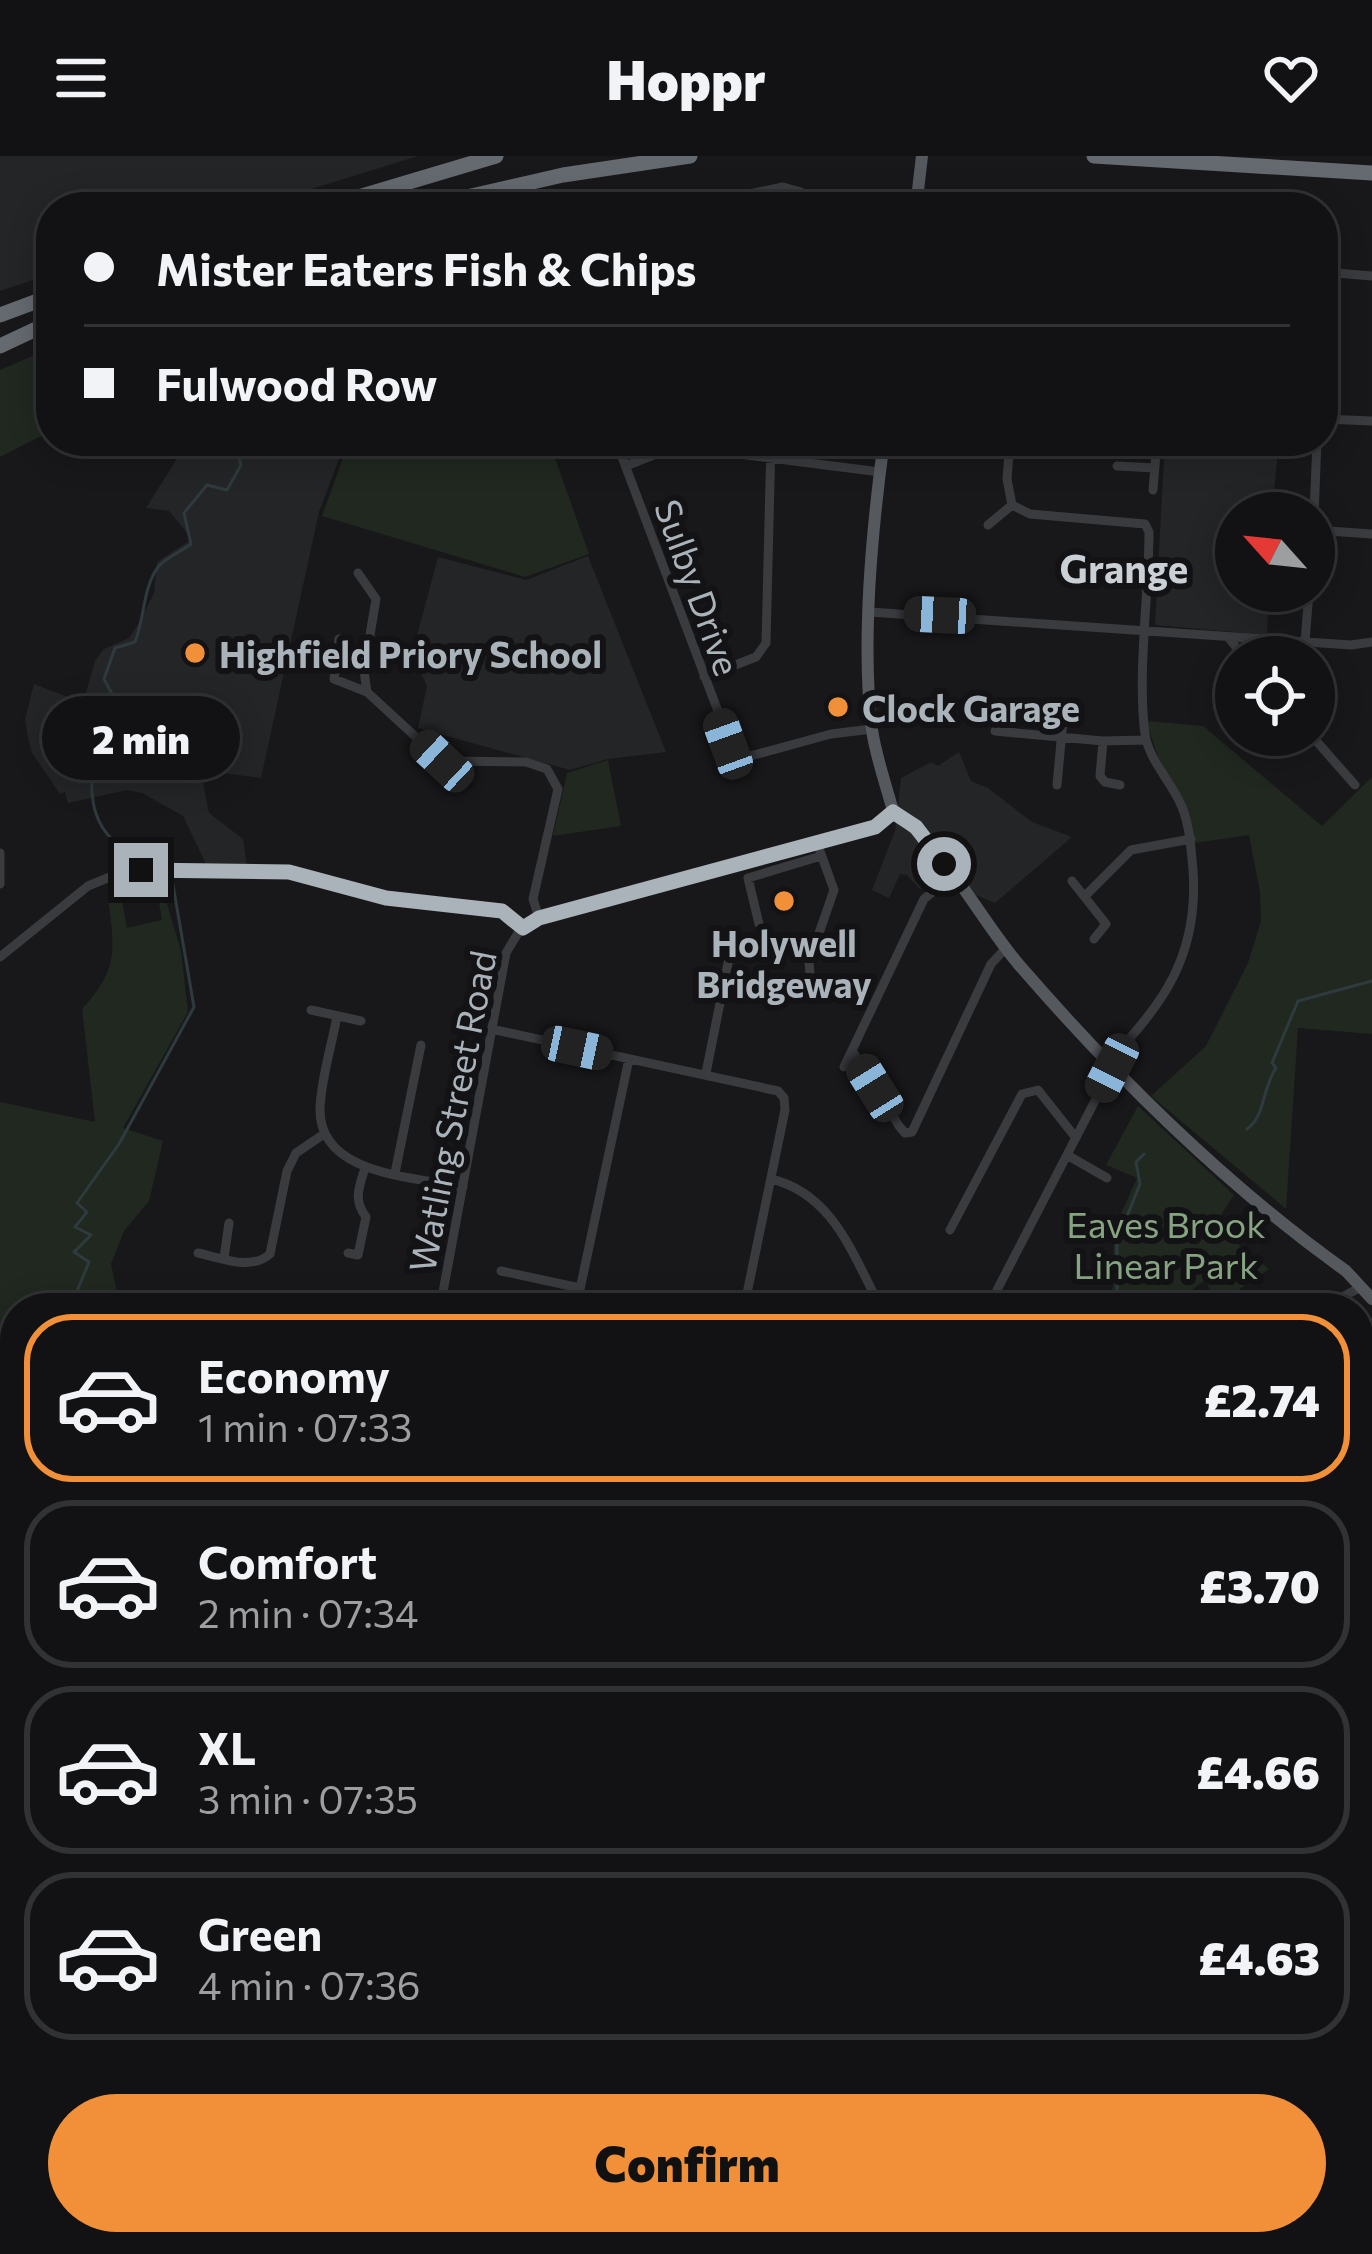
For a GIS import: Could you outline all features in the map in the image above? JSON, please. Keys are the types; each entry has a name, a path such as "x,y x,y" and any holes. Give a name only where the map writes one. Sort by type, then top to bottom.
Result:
{"highway":[{"path":"375,192 496,156"},
{"path":"489,192 563,175 690,156"},
{"path":"1094,156 1372,173"},
{"path":"0,312 36,299"},
{"path":"0,344 36,328"}],"main road":[{"path":"918,192 922,156"},
{"path":"882,456 869,612 872,729 893,812 916,827 1005,949 1165,1122 1366,1293"}],"street":[{"path":"759,192 783,187 798,192"},
{"path":"1338,273 1372,276"},
{"path":"1338,420 1372,421"},
{"name":"Sulby Drive","path":"622,456 728,744 744,757 831,734 872,729"},
{"path":"626,466 651,456"},
{"path":"742,456 880,472"},
{"path":"704,677 756,657 766,643 769,456"},
{"path":"1008,456 1006,479 1012,505"},
{"path":"1153,490 1155,456"},
{"path":"1315,492 1316,456"},
{"path":"1117,466 1155,468"},
{"path":"999,1293 1110,1066 1163,996 1188,947 1194,909 1191,839 1182,808 1146,740 1149,532 1145,524 1030,514 1012,505"},
{"path":"988,525 1012,505"},
{"path":"1335,531 1372,534"},
{"path":"358,573 376,599 364,671 367,692"},
{"path":"869,612 1215,637"},
{"path":"339,639 334,679 367,692 442,761 526,762 547,769 557,789 533,898 539,918"},
{"path":"1335,642 1372,642"},
{"path":"1057,784 1064,720"},
{"path":"995,731 1146,740"},
{"path":"1103,741 1100,776 1120,785"},
{"path":"1330,756 1355,785"},
{"path":"141,870 289,872 386,898 502,911 523,928 539,918 875,827 893,812"},
{"path":"1085,896 1131,850 1191,839"},
{"path":"811,986 809,962 834,895 816,840"},
{"path":"0,853 0,884"},
{"path":"759,924 748,878 821,856"},
{"path":"2,952 88,886 122,872"},
{"path":"844,1066 924,899 952,876"},
{"path":"1072,881 1106,924 1094,939"},
{"name":"Watling Street Road","path":"443,1293 506,953 523,928"},
{"path":"852,1050 899,1126 905,1133 912,1132 991,964 1005,949"},
{"path":"706,1072 728,958"},
{"path":"310,1010 361,1021"},
{"path":"338,1016 322,1096 324,1134 336,1150 365,1168 464,1187"},
{"path":"491,1029 770,1086 784,1098 747,1293"},
{"path":"395,1173 423,1060 421,1045"},
{"path":"579,1293 629,1059"},
{"path":"950,1230 1022,1094 1038,1090 1076,1138"},
{"path":"198,1252 261,1262 270,1254 287,1171 296,1154 324,1134"},
{"path":"1067,1155 1107,1178"},
{"path":"348,1253 358,1255 366,1217 357,1205 365,1168"},
{"path":"771,1178 807,1191 826,1210 873,1293"},
{"path":"224,1258 229,1223"},
{"path":"501,1271 580,1288"},
{"path":"1350,1293 1361,1287"}],"shaded area":[{"path":"0,156 418,156 302,192 36,192 36,279 0,291"},
{"name":"Highfield Priory School","path":"179,456 340,456 319,512 261,778 207,771 203,783 209,813 243,839 247,866 207,866 183,816 142,793 127,790 68,803 65,792 60,794 32,753 25,719 34,684 83,703 95,661 104,649 129,638 137,626 154,593 157,562 192,539 169,511 146,508"},
{"path":"1164,456 1278,456 1274,492 1215,492 1215,612 1268,612 1267,635 1155,625"},
{"path":"588,556 666,752 608,759 570,770 418,728 427,686 412,654 438,557 526,580"},
{"path":"959,752 971,781 988,788 1032,822 1072,837 995,903 947,883 920,889 900,874 889,898 872,890 895,831 901,778 931,762 938,766"}],"green space":[{"path":"36,354 36,439 0,457 0,370"},
{"path":"344,456 554,456 589,554 525,577 322,516"},
{"path":"1147,721 1203,726 1215,736 1215,756 1239,756 1322,826 1372,777 1372,1034 1298,1028 1286,1209 1151,1096 1206,1046 1248,963 1261,921 1249,835 1195,843"},
{"path":"608,760 621,826 553,836 567,773"},
{"path":"164,894 181,951 188,1012 123,1128 163,1141 149,1201 124,1231 111,1264 117,1293 0,1293 0,1102 95,1122 82,1009 103,981 112,957 108,896 121,895 127,928 162,920 158,896"},
{"name":"Eaves Brook Linear Park","path":"1138,1106 1234,1195 1214,1225 1269,1269 1234,1293 1211,1293 1206,1279 1189,1293 1110,1293 1114,1229 1137,1178 1106,1165"}],"waterway":[{"path":"170,861 148,844 120,846 96,815 92,776 113,696 104,679 115,648 135,642 149,584 158,567 191,544 184,513 207,485 227,490 241,465 239,456"},
{"path":"76,1293 89,1262 74,1252 91,1235 75,1227 87,1212 77,1203 119,1144 194,1007 172,879"},
{"path":"1247,1129 1261,1109 1276,1068 1272,1063 1298,1001 1372,981"},
{"path":"1117,1293 1117,1241 1140,1184 1136,1162 1144,1154"},
{"path":"0,1418 0,1431"}],"place":[{"name":"Highfield Priory School","path":"195,653"},
{"name":"Clock Garage","path":"838,707"},
{"name":"Holywell Bridgeway","path":"784,901"}],"district":[{"name":"Grange","path":"1124,567"}],"route":[{"path":"141,870 289,872 386,898 502,911 523,928 539,918 875,827 893,812 916,827 944,864"}]}
